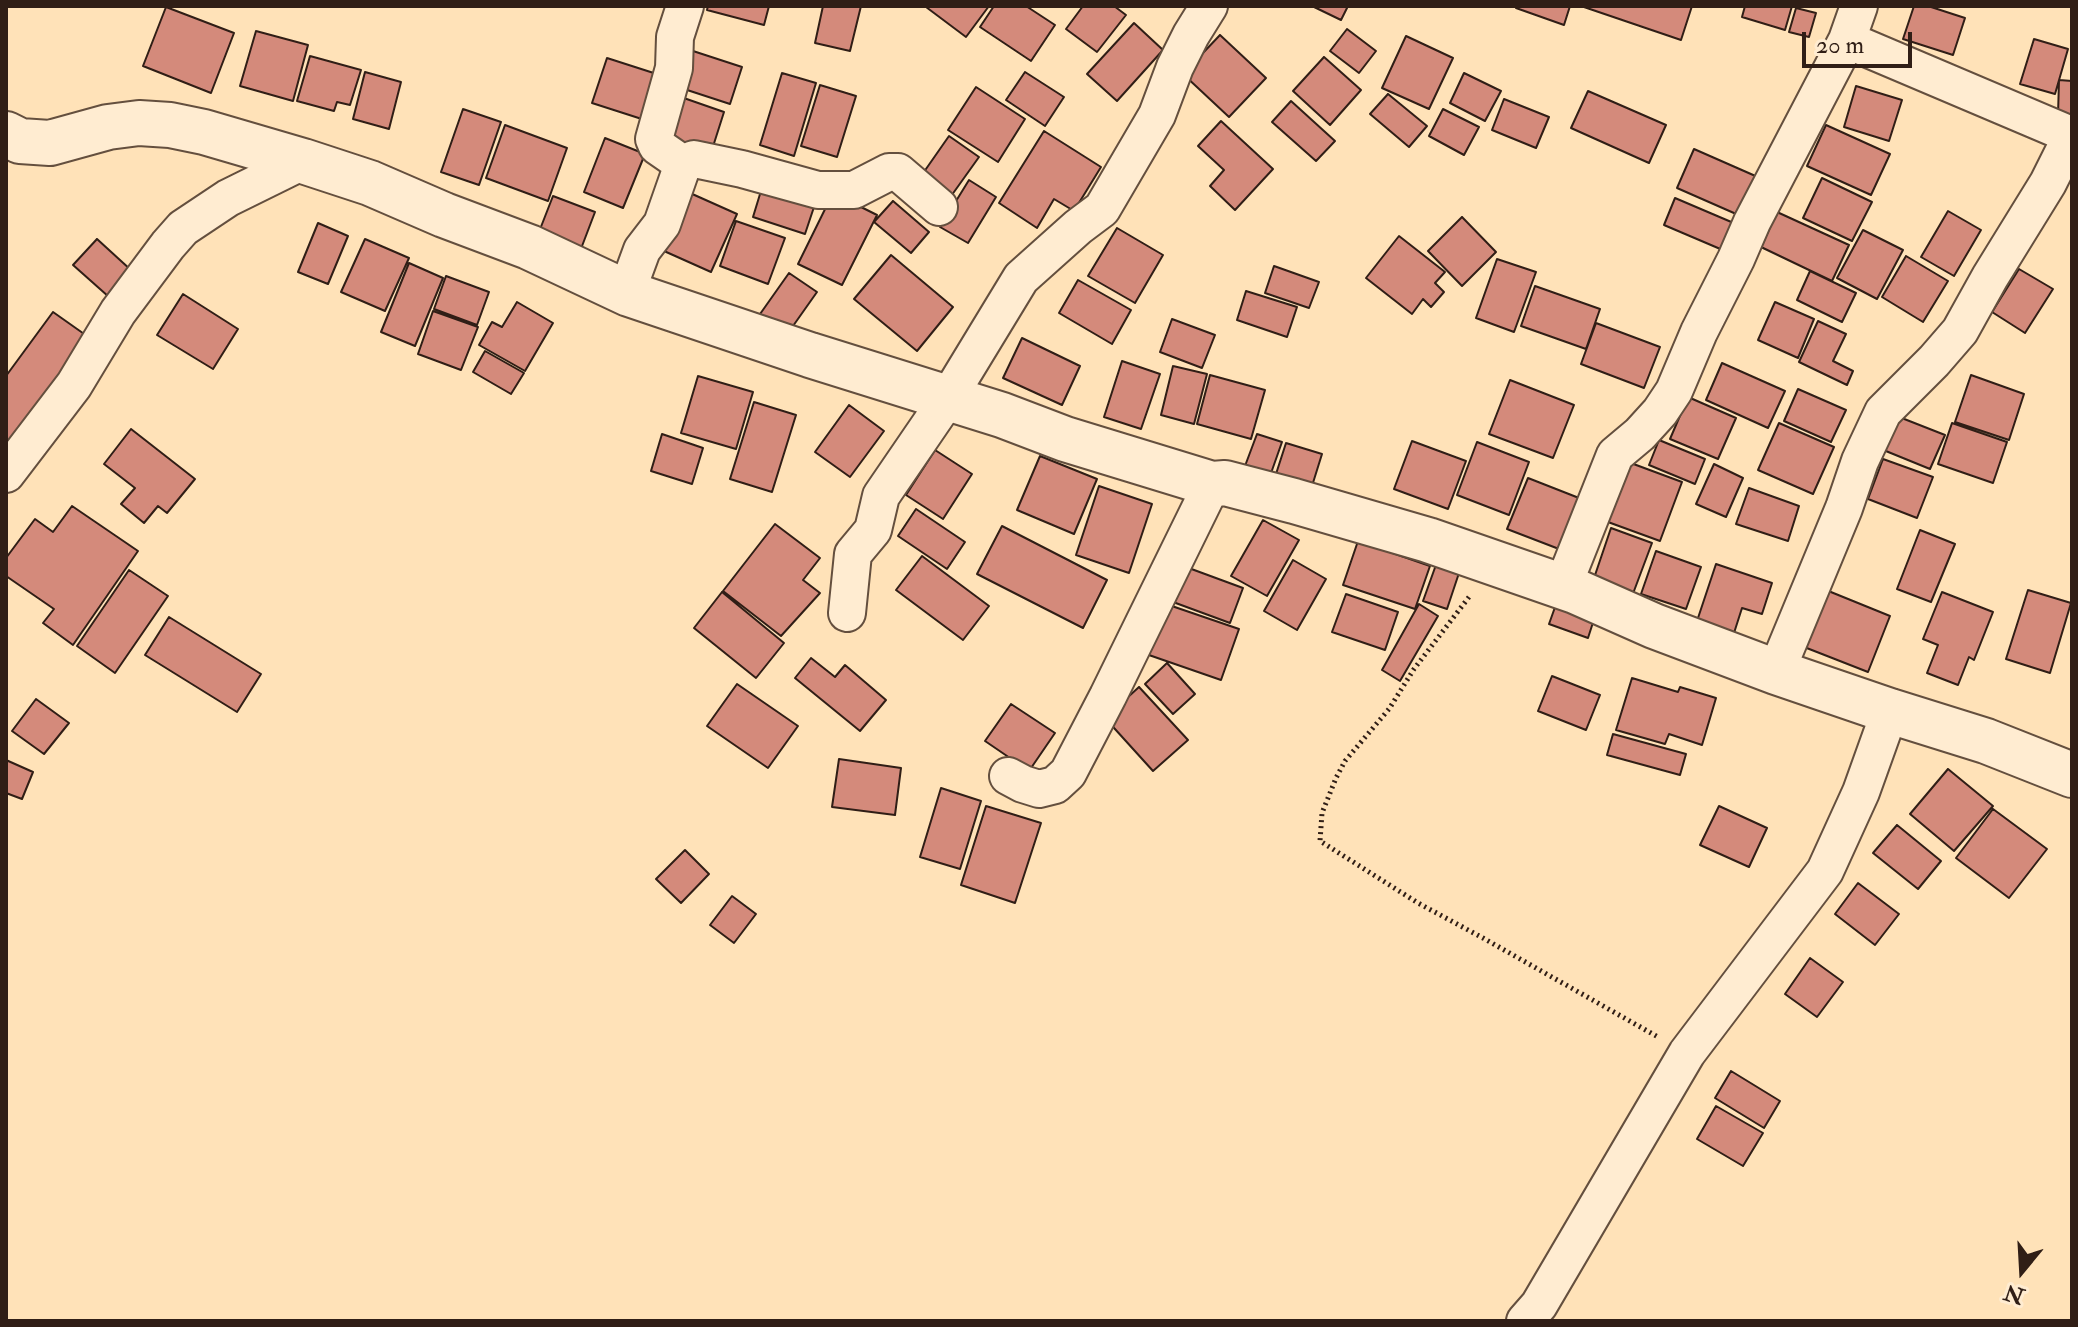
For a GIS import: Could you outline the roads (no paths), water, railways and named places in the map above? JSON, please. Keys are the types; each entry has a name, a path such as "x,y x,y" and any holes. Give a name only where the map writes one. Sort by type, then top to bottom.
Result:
{"street":[{"path":"683,164 657,146 654,139 674,68 675,37 685,6"},
{"path":"847,613 853,554 873,530 881,496 948,398 1021,278 1102,209 1157,115 1175,67 1209,6"},
{"path":"1563,586 1615,455 1640,434 1674,391 1752,222 1847,40 1859,6"},
{"path":"1776,672 1844,508 1860,461 1883,412 1960,331 2048,183 2072,135 1847,40"},
{"path":"6,134 20,141 50,143 108,127 139,123 170,125 303,161 370,183 529,247 629,294 1002,415 1058,437 1212,484 1225,483 1368,522 1563,586 1654,626 1776,672 1986,741 2072,775"},
{"path":"629,294 642,250 662,224 683,164 694,159 818,190 854,190 889,172 898,172 939,207"},
{"path":"6,474 74,385 118,312 183,228 228,198 303,161"},
{"path":"1008,776 1039,789 1055,785 1068,773 1212,484"},
{"path":"1525,1321 1539,1305 1687,1053 1825,871 1861,792 1890,711"}]}
